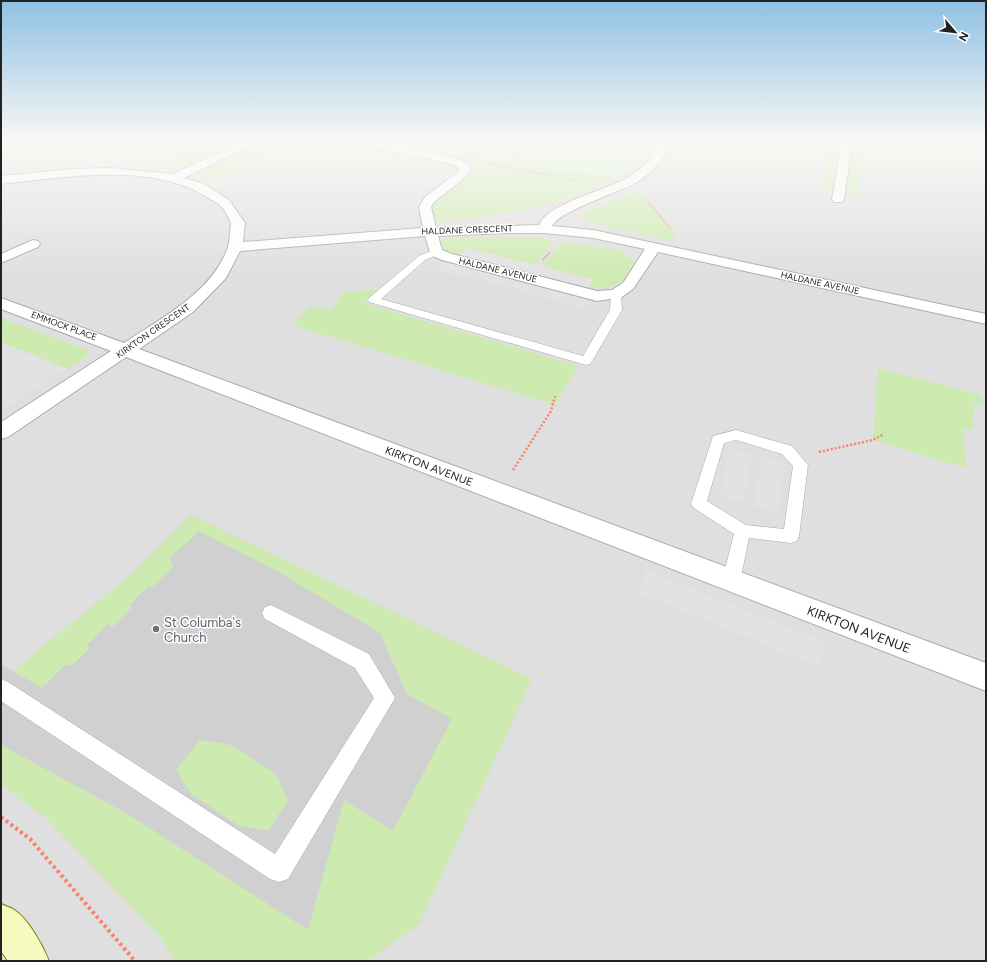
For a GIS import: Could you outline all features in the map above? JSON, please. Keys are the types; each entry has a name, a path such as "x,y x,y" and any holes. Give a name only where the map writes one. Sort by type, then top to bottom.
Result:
{"street":[{"name":"KIRKTON CRESCENT","path":"1,432 187,309 221,275 235,247 238,223 225,203 201,188"},
{"path":"436,252 424,207 429,200 445,188"},
{"path":"544,229 548,220 561,211 614,188"},
{"path":"838,199 840,188"},
{"name":"HALDANE CRESCENT","path":"235,247 430,231 544,229"},
{"name":"HALDANE AVENUE","path":"544,229 593,234 986,319"},
{"path":"20,240 48,249"},
{"path":"1,259 33,244"},
{"path":"616,294 628,286 654,247"},
{"name":"HALDANE AVENUE","path":"436,252 447,257 597,296 616,294"},
{"name":"EMMOCK PLACE","path":"1,303 127,350"},
{"name":"KIRKTON AVENUE","path":"127,350 986,677"}],"lane":[{"path":"436,252 422,258 373,300 586,361 616,310 616,294"},
{"path":"736,435 787,450 801,465 791,536 743,531 699,504 718,440 736,435"},
{"path":"731,581 743,531"},
{"path":"1,689 279,870 385,698 362,661 271,613"}],"path":[{"path":"499,492 551,411 555,396"},
{"path":"801,465 819,452 873,440 884,434"},
{"path":"1,817 30,839 135,961"}],"shaded area":[{"path":"1,188 986,188 986,961 1,961"},
{"path":"467,248 594,279 581,297 589,300 583,308 436,269 444,262 450,263"},
{"path":"1,342 67,369 6,407 1,405"},
{"path":"731,448 753,455 743,503 719,495"},
{"path":"762,457 785,464 777,514 753,506"},
{"path":"191,515 532,679 419,924 367,961 175,961 161,938 47,819 1,784 1,667 3,665 13,671 129,576"},
{"path":"646,570 824,641 821,668 639,593"}],"green space":[{"path":"452,188 592,188 573,196 529,208 483,217 437,222 431,210 434,202"},
{"path":"820,188 832,188 832,189 820,190"},
{"path":"848,188 859,188 858,198 847,193"},
{"path":"634,192 641,193 675,234 672,241 588,222 582,214"},
{"path":"467,237 526,237 548,240 553,243 534,264 467,248 459,255 442,246 442,240"},
{"path":"569,242 619,250 635,261 625,276 617,284 606,287 588,288 594,279 542,266 560,244"},
{"path":"378,290 363,303 579,366 555,405 292,325 310,307 331,310 344,291"},
{"path":"1,318 88,350 87,356 67,369 1,342"},
{"path":"878,368 981,395 983,406 974,404 973,430 963,428 966,468 873,440"},
{"path":"191,515 532,679 419,924 367,961 175,961 161,938 47,819 1,784 1,745 126,813 308,930 344,800 393,831 452,719 407,694 380,633 277,571 199,531 170,558 173,567 151,588 148,587 129,605 132,607 112,627 107,624 87,645 90,648 71,666 66,664 42,688 13,671 129,576"},
{"path":"200,740 231,745 276,774 288,800 269,830 239,826 191,794 176,770"}],"place":[{"name":"St Columba's Church","path":"156,629"}]}
